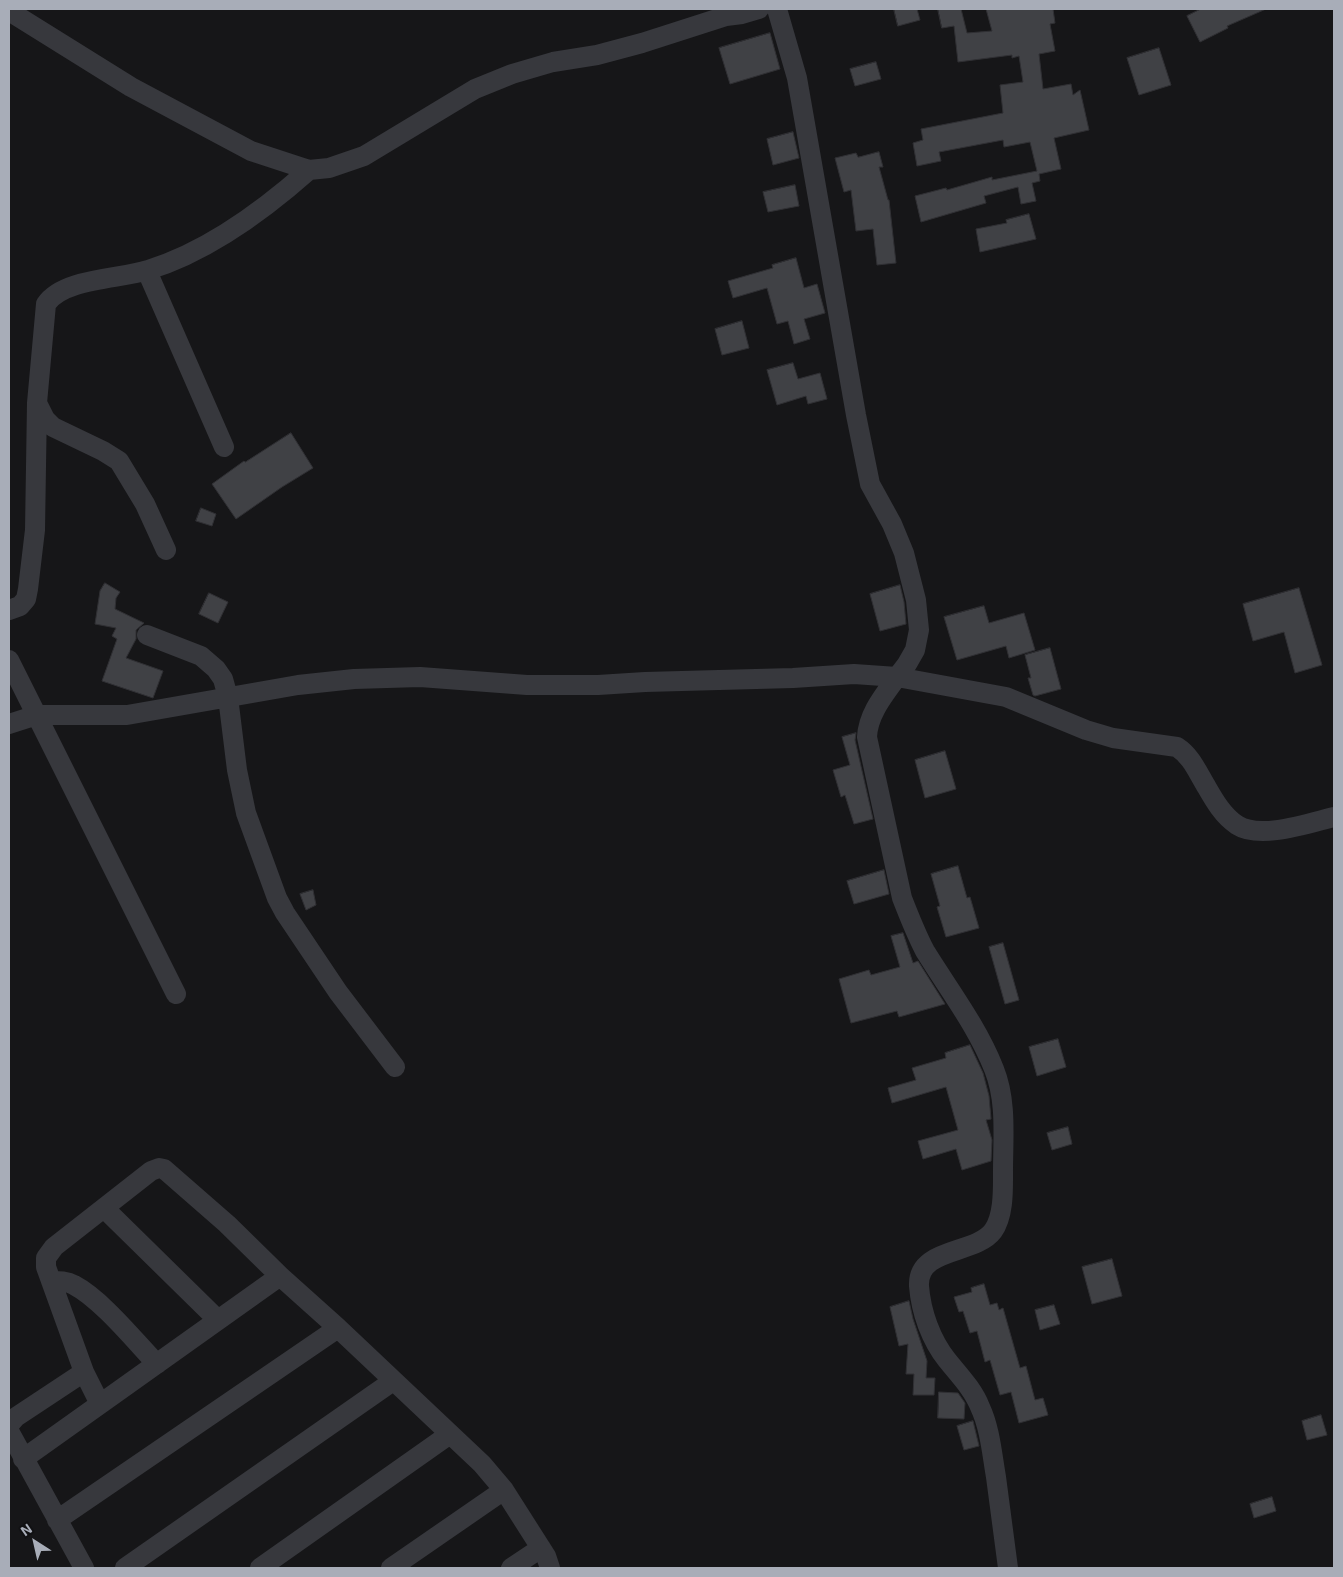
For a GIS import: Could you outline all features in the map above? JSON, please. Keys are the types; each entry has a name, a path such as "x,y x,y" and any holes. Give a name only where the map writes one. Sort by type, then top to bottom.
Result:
{"street":[{"path":"9,11 130,87 251,151 309,170 329,168 364,156 475,89 512,74 553,62 642,43 726,16 759,9"},
{"path":"777,9 797,78 856,415 870,484 892,524 904,553 916,600 919,630 915,650 872,716 867,726 867,737 902,898 911,923 925,950 971,1020 994,1070 1000,1092 1003,1122 1002,1204 994,1229 986,1238 977,1243 931,1261 923,1269 919,1283 920,1298 937,1346 981,1407 991,1449 1008,1568"},
{"path":"9,610 20,606 26,599 28,589 35,530 37,403 46,304 49,298 62,290 111,276 147,271 220,237 284,192 309,170"},
{"path":"147,271 224,447"},
{"path":"37,403 53,427 119,460 145,504 166,550"},
{"path":"147,635 201,656 220,674 228,697 237,770 246,813 284,914 338,992 395,1067"},
{"path":"9,660 176,994"},
{"path":"9,724 37,715 127,715 298,685 354,679 420,677 527,686 792,678 854,674 897,677 1006,697 1086,730 1113,738 1177,747 1185,752 1190,759 1220,809 1238,826 1255,831 1280,829 1334,817"},
{"path":"100,1404 84,1372 51,1281 46,1262 48,1254 54,1247 151,1171 159,1168 164,1169 226,1224 482,1464 504,1490 546,1556 550,1568"},
{"path":"104,1208 218,1320"},
{"path":"23,1459 280,1276"},
{"path":"51,1281 73,1284 83,1290 157,1364"},
{"path":"58,1520 338,1328"},
{"path":"9,1425 16,1417 84,1372"},
{"path":"125,1568 393,1381"},
{"path":"9,1431 84,1568"},
{"path":"260,1568 450,1434"},
{"path":"391,1568 504,1490"},
{"path":"511,1568 541,1548"}],"building":[{"path":"894,9 917,9 920,20 898,26"},
{"path":"938,9 961,9 967,33 992,31 986,9 1053,9 1055,23 1050,24 1055,51 1039,54 1043,89 1071,84 1073,95 1080,90 1089,130 1054,138 1061,169 1039,174 1040,181 1032,183 1036,201 1021,204 1018,187 984,196 986,203 921,222 915,196 946,188 947,190 992,177 992,180 1037,171 1030,142 1004,147 1003,140 939,152 941,161 917,166 913,143 923,140 921,129 1003,113 1000,85 1023,82 1019,56 1012,58 1012,55 958,62 954,26 942,28"},
{"path":"1201,9 1266,9 1227,26 1228,28 1200,42 1187,16"},
{"path":"770,33 780,69 730,84 719,48"},
{"path":"1159,48 1171,85 1139,95 1127,58"},
{"path":"876,62 881,79 855,86 850,69"},
{"path":"793,132 799,158 773,165 767,139"},
{"path":"879,152 883,167 879,167 889,200 896,263 877,265 873,229 856,231 851,190 844,192 835,158 856,153 858,157"},
{"path":"795,185 799,206 768,212 763,192"},
{"path":"1029,214 1036,239 980,252 976,229 1007,223 1006,220"},
{"path":"796,258 804,288 817,284 825,313 804,319 810,339 794,344 788,321 777,324 767,288 733,298 728,281 773,268 772,265"},
{"path":"742,321 749,348 722,355 715,329"},
{"path":"793,363 798,379 820,373 827,399 808,404 806,396 777,405 767,370"},
{"path":"291,433 313,468 236,519 212,484 244,461"},
{"path":"201,508 216,514 212,526 196,521"},
{"path":"105,583 120,592 116,598 115,609 144,623 136,630 136,639 126,658 163,671 153,698 102,681 117,639 112,636 116,628 95,624 100,591"},
{"path":"900,585 906,624 880,631 870,594"},
{"path":"1299,588 1322,665 1295,673 1284,632 1253,641 1243,604"},
{"path":"209,593 228,602 218,623 199,614"},
{"path":"984,606 989,623 1024,613 1035,650 1009,658 1006,646 957,660 944,617"},
{"path":"1050,648 1061,689 1035,696 1033,695 1028,678 1031,678 1025,655"},
{"path":"856,733 855,740 873,819 854,824 845,795 841,797 833,770 850,765 842,737"},
{"path":"945,751 956,789 925,798 915,760"},
{"path":"958,866 967,898 970,897 979,928 946,937 937,907 940,906 931,874"},
{"path":"884,870 889,894 854,904 847,881"},
{"path":"313,890 316,905 306,910 300,894"},
{"path":"903,933 913,963 918,961 945,1004 899,1017 897,1011 851,1023 839,979 869,970 871,975 900,967 891,936"},
{"path":"1003,943 1019,1000 1005,1004 989,947"},
{"path":"1058,1039 1066,1067 1037,1076 1029,1047"},
{"path":"970,1045 983,1073 989,1096 991,1119 986,1120 992,1140 991,1161 962,1170 956,1149 923,1159 918,1141 958,1130 946,1087 892,1103 888,1088 916,1080 912,1068 946,1058 945,1053"},
{"path":"1068,1127 1072,1144 1052,1150 1047,1133"},
{"path":"1112,1259 1122,1296 1092,1304 1082,1267"},
{"path":"984,1284 990,1305 997,1303 999,1310 1003,1308 1020,1368 1026,1366 1035,1400 1043,1398 1048,1415 1019,1423 1011,1392 1000,1395 990,1360 985,1362 977,1331 970,1333 963,1311 959,1312 954,1297 972,1292 971,1288"},
{"path":"909,1301 927,1361 926,1378 935,1378 934,1395 913,1395 914,1374 906,1374 908,1344 899,1346 890,1307"},
{"path":"1054,1305 1060,1324 1040,1330 1035,1310"},
{"path":"939,1392 958,1393 965,1403 964,1419 938,1418"},
{"path":"1321,1415 1327,1435 1307,1440 1302,1421"},
{"path":"973,1421 979,1446 964,1450 957,1426"},
{"path":"1272,1497 1276,1511 1254,1518 1250,1504"}]}
